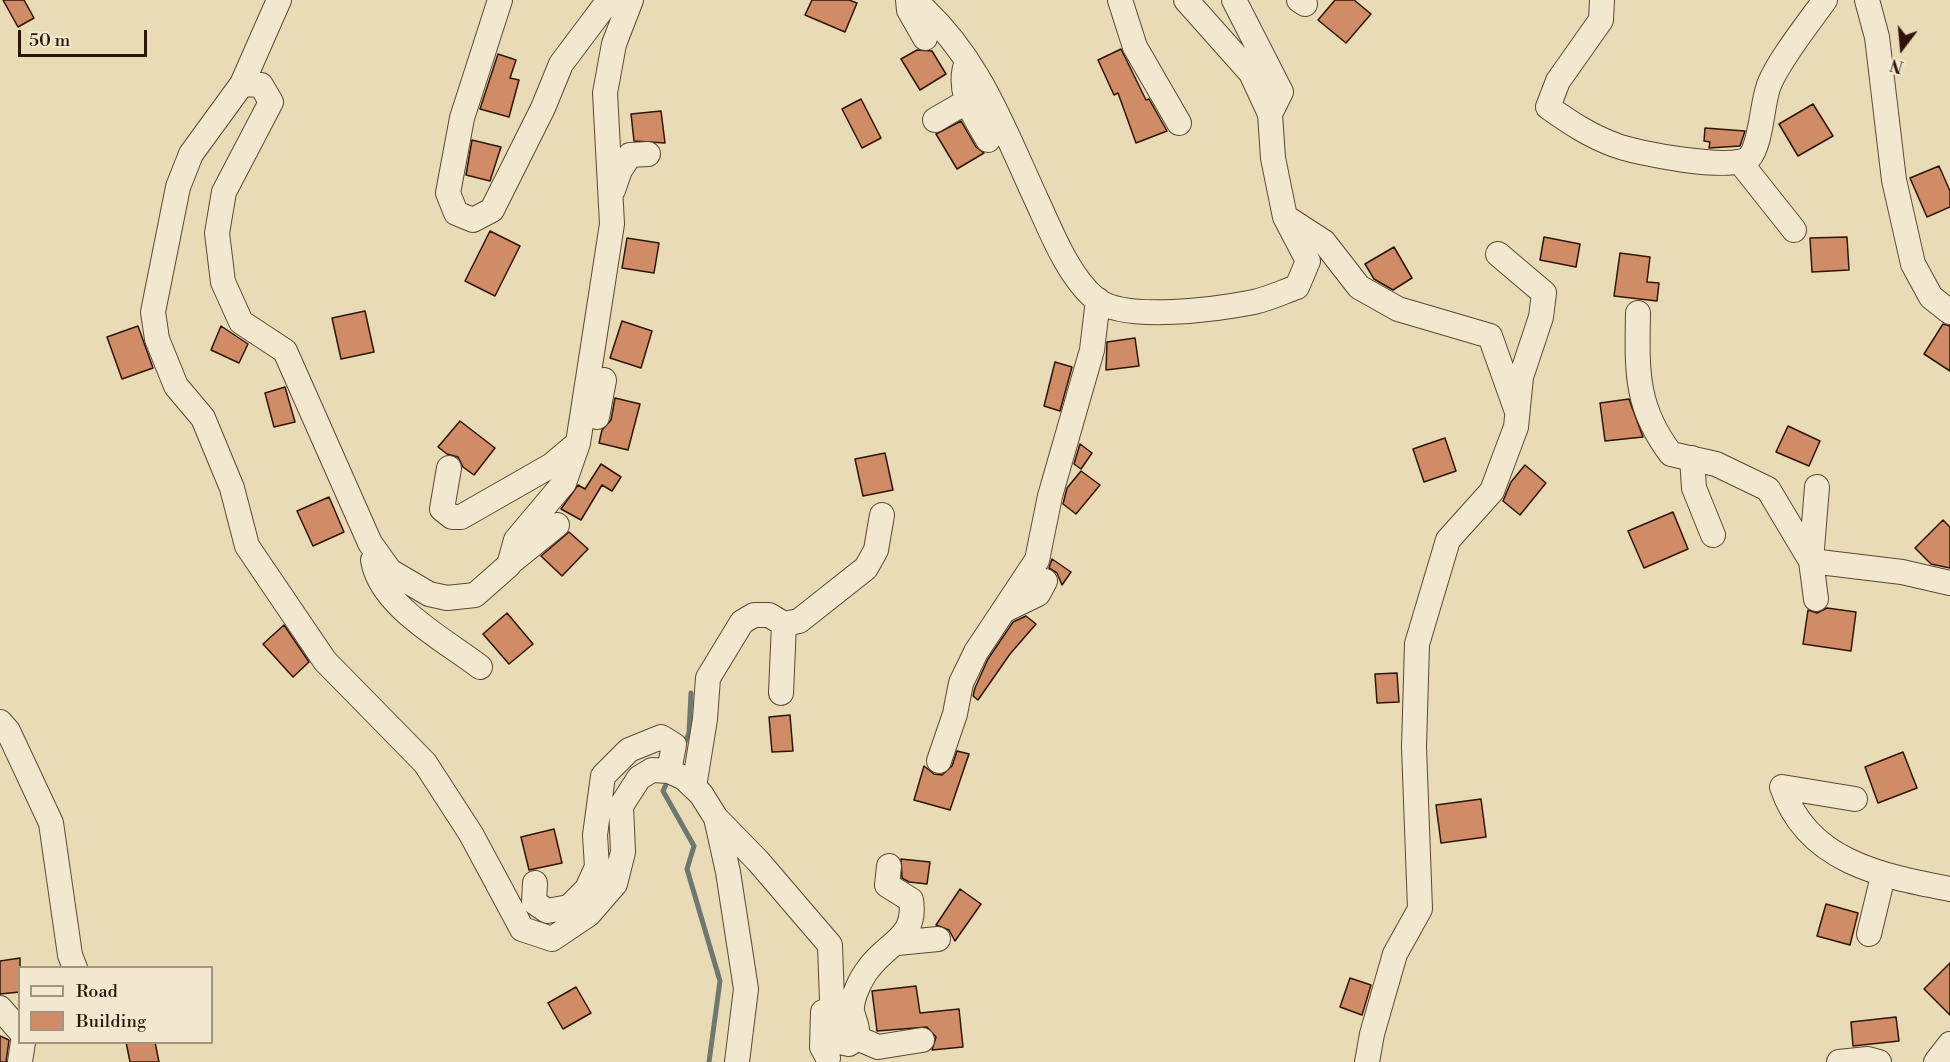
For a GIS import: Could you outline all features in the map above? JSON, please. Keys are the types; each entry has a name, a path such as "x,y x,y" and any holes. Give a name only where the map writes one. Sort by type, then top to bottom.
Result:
{"street":[{"path":"279,0 242,84 191,154 178,187 153,312 157,339 176,386 203,418 232,489 247,546 325,661 425,763 471,834 522,929 552,939 589,915 615,884 623,852 621,806 639,778 652,770 669,771 694,786 716,818 758,861 830,945 833,1029 840,1042 849,1044 857,1038 859,1028 852,1011 855,994 868,968 884,951 897,943 909,927 913,912 911,900 886,885 889,866"},
{"path":"500,0 462,118 448,193 456,213 472,220 492,210 543,108 561,64 609,0"},
{"path":"508,565 516,540 564,483 582,469 592,441 596,373 612,224 605,93 614,44 631,0"},
{"path":"908,0 909,10 925,38"},
{"path":"914,0 939,21 981,78 1064,260 1098,300 1123,310 1158,313 1255,302 1297,287 1308,261 1286,217 1273,158 1270,114 1251,73 1186,0"},
{"path":"1120,0 1135,47 1179,123"},
{"path":"1234,0 1281,92 1270,114"},
{"path":"1602,0 1601,21 1558,81 1548,106 1573,125 1616,146 1682,160 1740,162 1749,158 1754,146 1768,86 1825,0"},
{"path":"1866,0 1876,37 1894,180 1913,264 1931,297 1950,312"},
{"path":"967,61 963,79 966,102 988,140"},
{"path":"242,84 261,86 271,102 225,192 217,233 223,282 241,322 285,351 370,543 390,570 429,594 447,598 475,595 557,525"},
{"path":"935,120 966,102"},
{"path":"611,197 620,170 630,154 648,154"},
{"path":"1740,162 1794,230"},
{"path":"1286,217 1324,242 1359,287 1398,309 1490,336 1517,413"},
{"path":"1367,1062 1372,1034 1395,954 1420,909 1414,747 1417,645 1448,540 1492,491 1516,427 1521,378 1541,317 1544,294 1498,254"},
{"path":"939,761 955,714 961,683 976,652 1037,560 1050,496 1092,350 1098,300"},
{"path":"1638,313 1637,375 1653,430 1671,454 1716,464 1768,489 1811,561"},
{"path":"564,483 578,443 599,360 608,335"},
{"path":"451,467 442,509 452,517 461,517 552,465 578,443"},
{"path":"1692,458 1694,488 1713,535"},
{"path":"1816,599 1811,561 1817,487"},
{"path":"694,786 705,719 708,678 742,622 754,615 769,615 784,624 799,621 866,568 876,550 882,515"},
{"path":"370,543 375,573 402,610 480,667"},
{"path":"1811,561 1902,572 1950,583"},
{"path":"1003,611 1038,594 1046,581"},
{"path":"781,693 784,624"},
{"path":"0,722 8,731 51,823 70,955 74,966"},
{"path":"535,883 534,902 547,911 569,907 587,889 597,867 596,835 603,776 629,750 661,737 674,745 669,771"},
{"path":"1855,799 1782,787 1785,799 1808,830 1830,853 1883,876 1950,889"},
{"path":"716,818 728,872 746,990 737,1062"},
{"path":"1869,934 1883,876"},
{"path":"897,943 938,939"},
{"path":"828,1058 822,1047 821,1022 831,972"},
{"path":"0,1008 18,1028"},
{"path":"857,1038 878,1047 922,1040"},
{"path":"20,1062 23,1044"},
{"path":"1936,1062 1950,1044"},
{"path":"1839,1062 1868,1059 1880,1062"}],"building":[{"path":"3,0 24,0 34,18 18,27"},
{"path":"812,0 849,0 857,3 845,32 805,15"},
{"path":"1335,0 1354,0 1371,14 1346,43 1318,20"},
{"path":"1121,49 1146,100 1149,99 1167,131 1136,143 1118,93 1114,95 1098,60"},
{"path":"917,50 932,51 946,74 920,90 901,59"},
{"path":"498,54 516,60 510,78 519,80 509,117 480,109"},
{"path":"861,99 881,138 862,148 842,109"},
{"path":"1813,104 1833,136 1798,156 1779,124"},
{"path":"661,111 665,143 634,141 631,114"},
{"path":"961,121 976,147 984,153 957,169 936,134"},
{"path":"1705,128 1745,131 1740,146 1709,148 1710,142 1704,141"},
{"path":"472,140 501,147 490,181 466,175"},
{"path":"1939,166 1950,191 1950,207 1927,217 1910,178"},
{"path":"490,231 520,246 495,296 465,281"},
{"path":"1544,237 1580,244 1576,267 1540,260"},
{"path":"1847,237 1849,270 1812,272 1810,238"},
{"path":"627,238 659,243 654,273 622,268"},
{"path":"1394,247 1412,278 1393,290 1374,279 1365,264"},
{"path":"1620,253 1650,257 1647,282 1659,283 1657,301 1614,296"},
{"path":"365,311 374,352 341,359 332,318"},
{"path":"622,321 652,331 641,368 610,358"},
{"path":"1943,324 1950,326 1950,371 1924,354"},
{"path":"138,326 153,368 122,379 107,337"},
{"path":"221,326 248,344 239,363 211,350"},
{"path":"1135,338 1139,366 1106,370 1107,342"},
{"path":"1055,362 1072,367 1060,411 1044,406"},
{"path":"285,387 295,422 274,427 265,393"},
{"path":"615,398 640,404 628,450 599,443 602,430 611,420"},
{"path":"1629,399 1643,437 1605,441 1600,403"},
{"path":"460,421 495,448 474,475 463,467 458,457 447,454 438,447"},
{"path":"1788,426 1820,441 1809,466 1776,452"},
{"path":"1445,438 1456,471 1424,482 1413,449"},
{"path":"1080,444 1092,453 1081,469 1074,464"},
{"path":"885,453 893,490 863,496 855,459"},
{"path":"601,464 621,477 612,491 602,485 581,520 561,509 578,485 585,489"},
{"path":"1525,465 1546,483 1520,515 1503,501 1511,482"},
{"path":"1081,471 1100,485 1076,514 1063,504 1067,488"},
{"path":"329,497 344,532 313,546 297,511"},
{"path":"1673,512 1688,549 1644,568 1628,531"},
{"path":"1943,520 1950,527 1950,568 1931,564 1915,548"},
{"path":"569,532 588,549 562,576 541,556"},
{"path":"1052,559 1071,572 1062,585 1057,573 1049,568"},
{"path":"1827,608 1856,612 1851,651 1803,644 1808,610 1817,613"},
{"path":"507,613 533,644 509,664 483,634"},
{"path":"1026,616 1036,624 1010,654 978,700 973,696 988,659 1013,622"},
{"path":"284,625 309,662 293,677 263,644"},
{"path":"1397,673 1399,702 1377,703 1375,674"},
{"path":"790,715 793,751 772,752 769,717"},
{"path":"957,751 969,754 950,810 914,800 924,766 934,774 942,775 952,766"},
{"path":"1903,752 1917,788 1878,803 1865,767"},
{"path":"1481,799 1486,837 1441,843 1436,805"},
{"path":"554,829 562,863 529,870 521,837"},
{"path":"901,859 930,862 927,884 909,882 902,878"},
{"path":"960,889 981,904 955,941 949,930 936,925"},
{"path":"1826,904 1858,913 1850,945 1817,936"},
{"path":"20,958 18,992 0,994 0,961"},
{"path":"1950,963 1950,1015 1924,989"},
{"path":"1350,978 1371,985 1362,1015 1340,1007"},
{"path":"916,986 920,1013 959,1009 963,1047 932,1050 936,1037 927,1027 877,1031 872,991"},
{"path":"576,987 591,1013 563,1029 548,1003"},
{"path":"1896,1017 1899,1041 1853,1046 1851,1022"},
{"path":"0,1036 9,1040 6,1062 0,1062"},
{"path":"126,1044 155,1044 159,1062 130,1062"}],"waterway":[{"path":"683,747 689,733 691,693"},
{"path":"669,778 663,791 694,846 687,869 720,981 709,1062"}]}
